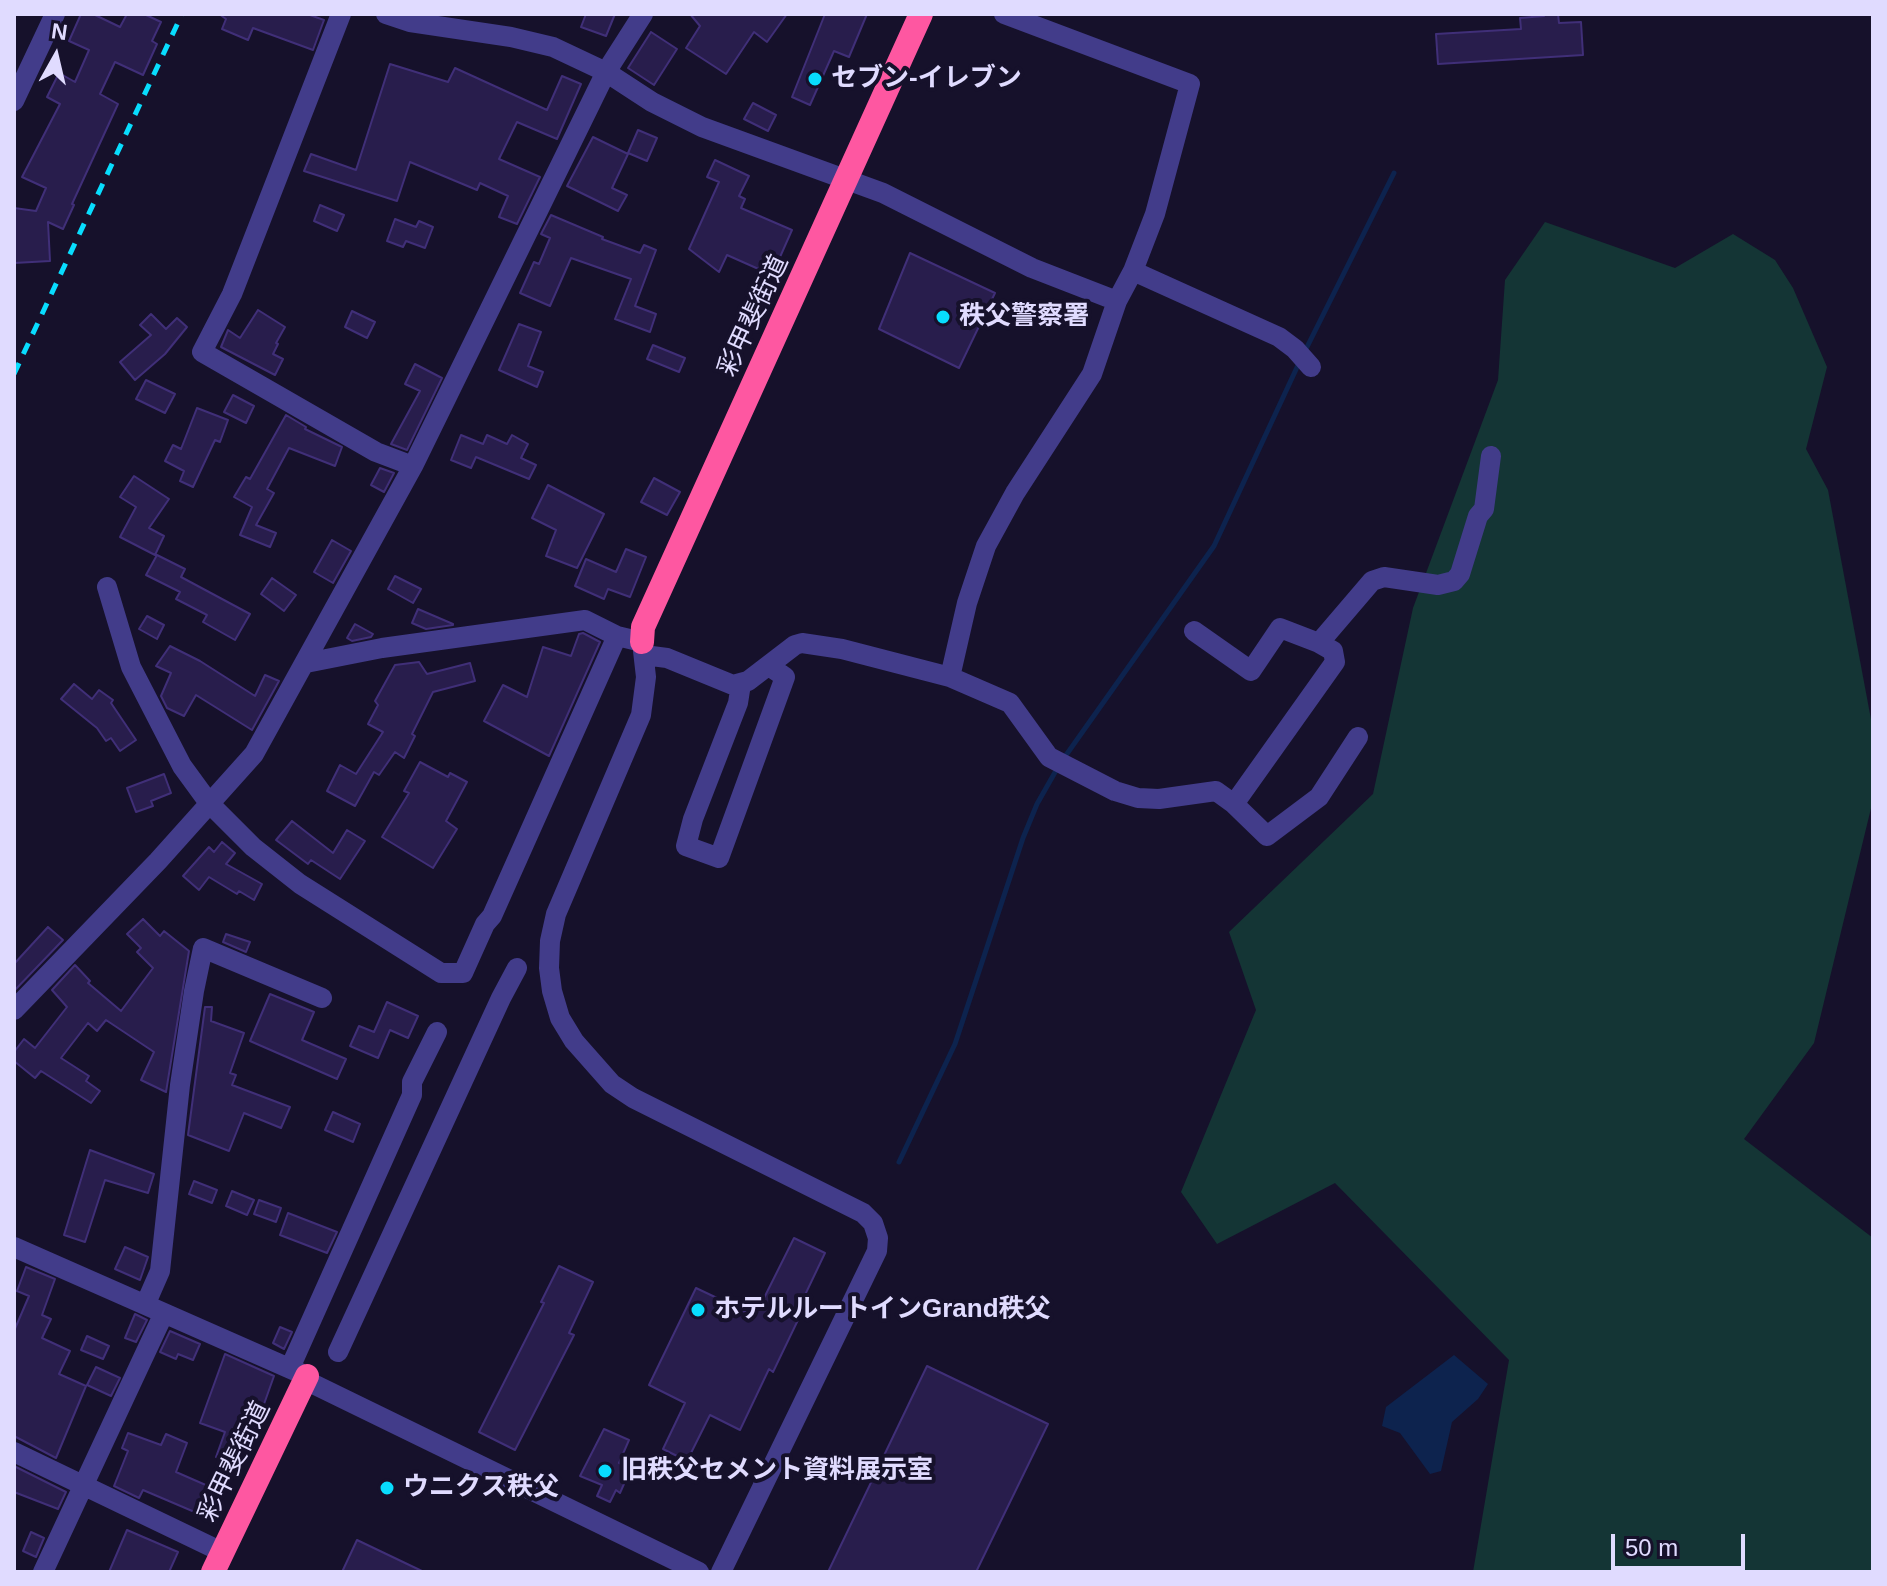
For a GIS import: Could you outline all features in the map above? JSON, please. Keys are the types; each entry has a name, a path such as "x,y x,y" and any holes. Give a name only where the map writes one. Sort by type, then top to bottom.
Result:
{"highway":[{"name":"彩甲斐街道","path":"643,648 643,627 921,14"},
{"name":"彩甲斐街道","path":"218,1562 301,1375"}],"street":[{"path":"14,101 55,14"},
{"path":"341,14 232,294 202,352 376,452 413,466"},
{"path":"386,14 410,22 511,37 553,47 606,72 652,102 702,127 883,193 1032,268 1117,301"},
{"path":"14,1010 158,861 254,754 413,466 606,72 643,14"},
{"path":"950,677 967,603 986,546 1015,493 1092,374 1117,301 1133,271 1155,214 1190,84 1004,14"},
{"path":"1133,271 1279,337 1311,367"},
{"path":"1319,643 1377,577 1438,585 1454,581 1466,559 1478,516 1484,509 1491,456"},
{"path":"107,587 131,667 182,766 209,803 253,847 300,884 441,973 463,973 485,924 492,916 617,636"},
{"path":"306,663 382,648 585,620 727,683 741,684 769,666 788,648 802,643 842,649 950,677 1010,703 1049,757 1115,791 1138,798 1159,799 1216,791 1267,836 1319,797 1358,737"},
{"path":"1194,631 1251,671 1280,628 1333,651 1335,662 1234,804"},
{"path":"643,648 645,697 641,715 556,914 550,941 549,968 560,1018 574,1041 612,1084 633,1098 863,1213 873,1223 878,1238 877,1251 721,1572"},
{"path":"741,684 738,703 693,819 686,846 719,858 785,677 769,666"},
{"path":"43,1572 85,1484 155,1308 180,1085 203,948 322,998"},
{"path":"338,1352 517,968"},
{"path":"301,1375 412,1095 412,1082 437,1032"},
{"path":"14,1247 301,1375 699,1572"},
{"path":"14,1452 85,1484 218,1562"}],"green space":[{"path":"1545,222 1675,268 1733,234 1775,260 1793,288 1827,367 1806,449 1828,490 1873,730 1873,800 1814,1043 1744,1139 1873,1238 1873,1572 1473,1572 1509,1360 1335,1183 1217,1244 1181,1192 1256,1010 1229,932 1373,794 1413,608 1498,380 1505,280"}],"water":[{"path":"1454,1355 1488,1384 1478,1399 1452,1422 1441,1471 1430,1474 1400,1433 1382,1426 1386,1407"}],"building":[{"path":"81,14 93,14 120,27 127,14 144,14 161,22 152,41 157,44 143,75 115,62 100,94 118,104 63,229 48,222 50,261 14,263 14,208 36,211 46,188 22,177 60,104 47,97 59,73 75,82 89,50 69,41"},
{"path":"219,14 307,14 324,20 313,50 253,28 248,40 222,29 226,19"},
{"path":"586,14 615,14 606,36 581,27"},
{"path":"690,14 787,14 767,42 754,32 726,74 686,48 700,26"},
{"path":"825,14 867,14 849,57 834,51 810,105 792,97"},
{"path":"1558,14 1559,23 1581,22 1583,55 1438,64 1436,34 1521,29 1520,18"},
{"path":"651,32 677,49 654,85 628,68"},
{"path":"390,64 448,82 455,68 547,110 562,76 581,84 557,139 517,122 499,159 540,177 517,224 499,217 508,196 480,183 477,190 410,162 397,201 304,171 311,154 356,170"},
{"path":"753,103 776,115 768,131 744,119"},
{"path":"638,130 657,138 647,161 628,153"},
{"path":"593,137 628,154 612,188 627,195 618,211 567,186"},
{"path":"715,160 749,176 739,196 745,199 741,208 792,230 772,275 727,255 719,272 689,249 719,182 707,177"},
{"path":"320,205 344,215 337,231 314,221"},
{"path":"551,215 640,253 644,245 656,250 635,306 656,314 650,332 615,319 631,279 571,258 550,306 520,293 534,262 539,264 550,238 541,234"},
{"path":"395,219 416,227 419,221 433,227 425,248 406,241 403,247 387,241"},
{"path":"910,253 995,293 959,368 879,329"},
{"path":"258,310 285,327 273,354 283,359 275,375 221,347 228,330 240,338"},
{"path":"352,311 375,322 367,338 345,327"},
{"path":"151,314 166,329 177,318 187,327 165,354 135,380 120,362 151,335 140,325"},
{"path":"519,324 541,332 528,366 543,372 537,387 499,370"},
{"path":"653,345 685,358 679,372 647,359"},
{"path":"415,364 442,378 407,450 391,444 420,391 405,384"},
{"path":"146,380 175,394 165,413 136,399"},
{"path":"233,395 254,406 246,423 224,412"},
{"path":"197,408 228,420 220,442 215,440 193,487 180,481 184,471 165,461 173,445 181,449"},
{"path":"286,415 305,429 342,447 335,466 289,448 267,489 274,493 256,525 276,533 270,547 240,535 252,507 234,497 246,477 250,479"},
{"path":"461,435 483,444 487,435 507,444 512,435 528,444 521,458 536,465 529,479 476,457 471,468 451,460"},
{"path":"380,468 394,473 384,492 371,485"},
{"path":"134,476 169,499 149,528 164,536 155,555 120,537 136,507 120,497"},
{"path":"654,478 680,492 667,515 641,502"},
{"path":"548,485 604,514 577,568 546,556 556,530 532,518"},
{"path":"332,540 351,551 333,583 314,572"},
{"path":"626,549 646,557 630,597 608,589 604,599 575,586 586,559 616,572"},
{"path":"157,555 185,569 181,577 250,614 235,640 203,622 207,615 176,599 180,592 146,575"},
{"path":"395,576 421,589 413,603 388,589"},
{"path":"272,578 296,595 284,611 261,594"},
{"path":"418,609 453,625 426,629 412,623"},
{"path":"147,616 164,625 157,639 139,629"},
{"path":"355,624 373,634 371,637 352,641 347,638"},
{"path":"579,634 600,642 549,756 484,721 503,685 527,697 543,647 571,656"},
{"path":"170,646 255,696 265,675 279,681 252,730 196,695 184,716 167,708 161,696 171,673 156,666"},
{"path":"419,662 427,674 470,663 475,681 433,692 404,758 395,752 379,775 374,772 355,806 327,791 340,765 356,774 383,732 368,724 378,705 375,701 395,665"},
{"path":"74,684 92,699 99,690 113,700 111,703 136,740 120,751 111,738 106,741 97,728 61,699"},
{"path":"420,762 448,777 450,773 467,782 446,821 457,829 433,868 382,837 409,793 404,791"},
{"path":"164,774 171,793 151,801 153,806 136,812 127,788"},
{"path":"292,821 333,853 347,830 365,841 340,879 311,860 308,864 276,840"},
{"path":"222,842 235,853 226,864 262,884 254,900 209,877 199,890 183,876 209,847 214,852"},
{"path":"143,919 160,936 164,931 189,951 166,1092 141,1080 154,1052 106,1020 97,1031 88,1023 61,1058 89,1076 86,1081 100,1091 91,1103 41,1071 35,1078 14,1061 14,1052 24,1039 35,1048 67,1007 52,990 75,965 90,981 88,983 121,1011 153,968 137,952 141,948 127,934"},
{"path":"48,927 63,940 14,991 14,964"},
{"path":"226,934 250,942 246,952 223,942"},
{"path":"270,994 314,1012 302,1040 346,1059 337,1079 250,1041"},
{"path":"387,1002 418,1016 408,1038 390,1030 378,1058 350,1046 359,1026 374,1032"},
{"path":"205,1007 212,1007 211,1021 244,1033 230,1073 236,1075 232,1085 290,1107 281,1128 244,1113 229,1151 188,1135"},
{"path":"333,1112 360,1124 353,1142 325,1130"},
{"path":"90,1150 154,1174 148,1193 105,1180 85,1242 64,1235"},
{"path":"194,1181 217,1190 212,1203 189,1194"},
{"path":"232,1191 254,1200 247,1215 226,1206"},
{"path":"259,1200 281,1208 276,1222 254,1214"},
{"path":"288,1213 337,1232 327,1253 280,1235"},
{"path":"794,1238 825,1253 794,1318 798,1320 773,1372 769,1369 740,1430 710,1415 687,1461 663,1449 685,1403 649,1385 696,1288 755,1316"},
{"path":"125,1247 148,1257 140,1280 115,1269"},
{"path":"559,1266 593,1282 569,1333 574,1335 515,1450 479,1432 544,1303 541,1302"},
{"path":"26,1267 55,1279 42,1315 51,1319 42,1338 70,1351 59,1374 86,1386 56,1458 14,1436 14,1331 29,1296 17,1291"},
{"path":"135,1314 147,1320 136,1342 125,1338"},
{"path":"280,1327 292,1332 284,1349 273,1343"},
{"path":"170,1331 200,1344 193,1360 178,1354 176,1359 160,1352"},
{"path":"87,1336 109,1346 103,1359 81,1350"},
{"path":"225,1354 274,1376 253,1435 248,1433 237,1465 216,1457 225,1432 200,1423"},
{"path":"927,1366 1048,1424 976,1572 828,1572"},
{"path":"96,1367 120,1378 111,1396 87,1385"},
{"path":"604,1429 629,1440 619,1463 631,1468 620,1493 616,1490 610,1502 597,1496 602,1485 580,1476"},
{"path":"128,1433 161,1445 166,1434 187,1443 176,1472 224,1493 217,1509 209,1506 204,1516 143,1490 139,1498 114,1486 128,1451 122,1448"},
{"path":"14,1466 66,1492 58,1509 14,1492"},
{"path":"127,1530 178,1552 169,1572 109,1572"},
{"path":"31,1532 44,1538 36,1557 23,1551"},
{"path":"357,1540 424,1572 342,1572"}],"waterway":[{"path":"1305,351 1394,173"},
{"path":"1064,758 1214,546 1299,363"},
{"path":"899,1162 955,1044 1023,838 1037,804 1058,767"}],"railway":[{"path":"14,374 182,14"}],"place":[{"name":"セブン-イレブン","path":"815,79"},
{"name":"秩父警察署","path":"943,317"},
{"name":"ホテルルートインGrand秩父","path":"698,1310"},
{"name":"旧秩父セメント資料展示室","path":"605,1471"},
{"name":"ウニクス秩父","path":"387,1488"}]}
